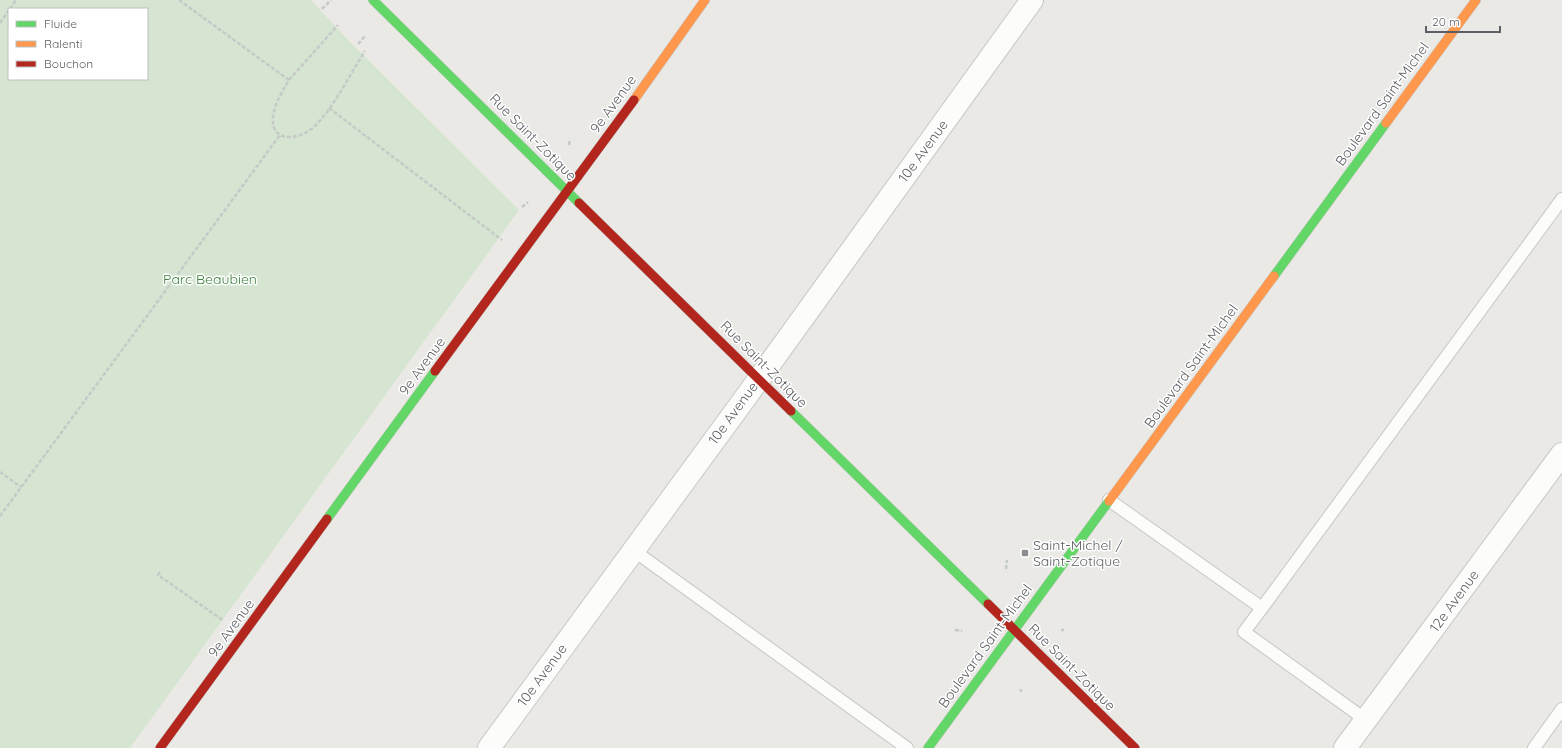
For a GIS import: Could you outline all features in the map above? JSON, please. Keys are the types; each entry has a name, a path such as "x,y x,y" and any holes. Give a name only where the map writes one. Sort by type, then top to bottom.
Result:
{"street":[{"name":"9e Avenue","path":"160,748 568,191 705,0"},
{"name":"10e Avenue","path":"489,748 1032,0"},
{"name":"Boulevard Saint-Michel","path":"928,748 1476,0"},
{"name":"Rue Saint-Zotique","path":"377,1 568,191 1135,748"},
{"name":"12e Avenue","path":"1345,748 1562,454"}],"lane":[{"path":"1366,720 1244,632 1562,199"},
{"path":"1110,500 1262,608"},
{"path":"633,550 908,748"},
{"path":"1534,748 1562,709"}],"path":[{"path":"179,0 289,80"},
{"path":"322,9 331,0"},
{"path":"0,23 8,11"},
{"path":"338,25 289,80 275,104 273,118 274,128 280,135 289,138 299,136 313,127 329,108 365,51"},
{"path":"358,44 366,35"},
{"path":"329,108 503,240"},
{"path":"0,516 280,135"},
{"path":"569,145 570,139"},
{"path":"522,207 528,202"},
{"path":"0,472 21,487"},
{"path":"1006,569 1007,560"},
{"path":"160,572 158,575 226,623"},
{"path":"955,630 962,630"}],"green space":[{"name":"Parc Beaubien","path":"0,0 311,0 348,40 519,210 130,748 0,748"}],"traffic: fast":[{"path":"373,0 579,203"},
{"path":"1274,276 1386,123"},
{"path":"327,519 435,371"},
{"path":"791,411 988,604"},
{"path":"928,748 1109,501"}],"traffic: slow":[{"path":"634,100 705,0"},
{"path":"1386,123 1476,0"},
{"path":"1109,501 1274,276"}],"traffic: jam":[{"path":"435,371 634,100"},
{"path":"579,203 791,411"},
{"path":"160,748 327,519"},
{"path":"988,604 1135,748"}],"place":[{"name":"Saint-Michel / Saint-Zotique","path":"1025,553"}]}
